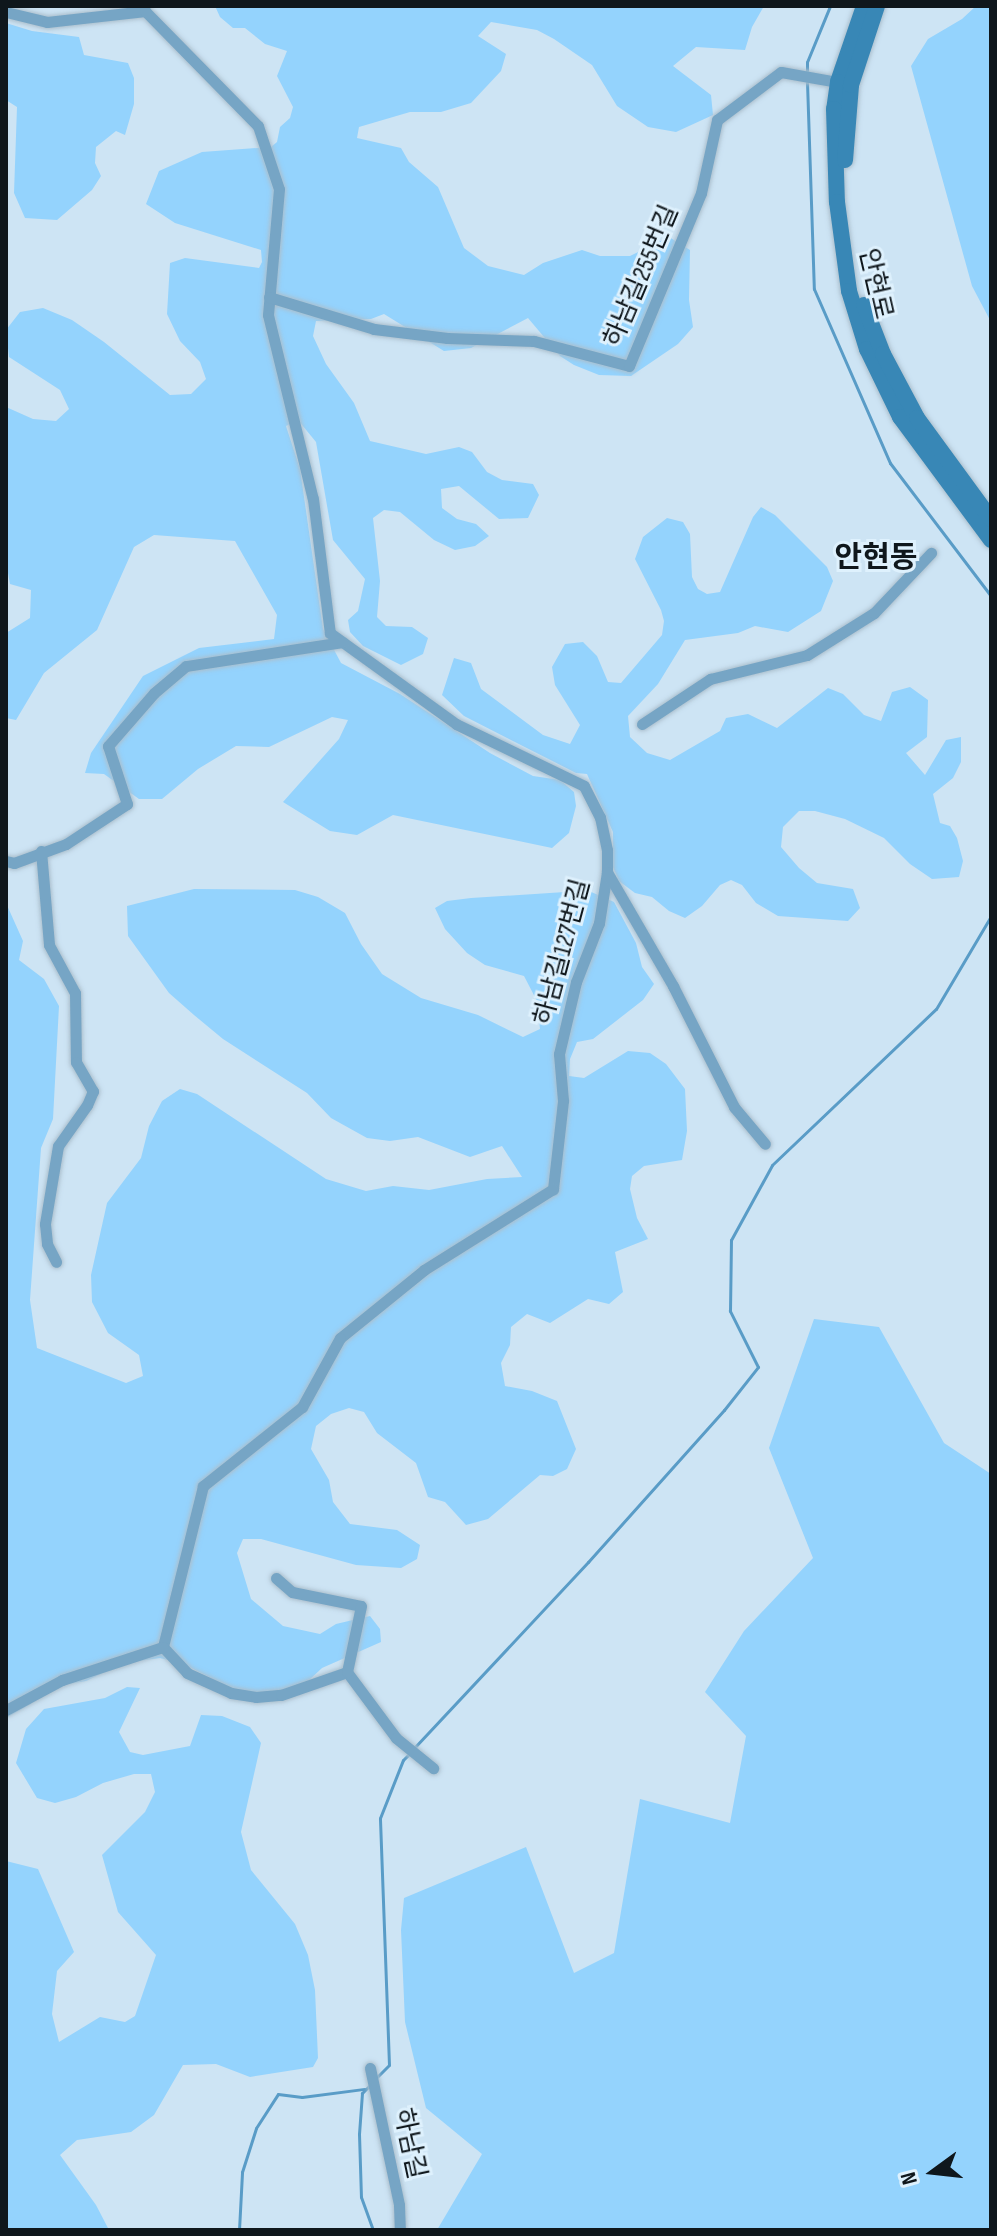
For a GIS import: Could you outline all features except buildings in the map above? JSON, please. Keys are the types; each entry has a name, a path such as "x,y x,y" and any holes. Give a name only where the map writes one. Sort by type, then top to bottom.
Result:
{"street":[{"name":"안현로","path":"864,6 844,84 834,142 839,232 849,291 867,349 900,417 991,540"},
{"name":"안현로","path":"877,6 844,84 845,177 851,242 862,299 883,354 917,418 991,519"},
{"path":"6,12 47,22 145,11 258,126 279,189 268,315 313,499 330,633 342,642"},
{"name":"하남길255번길","path":"269,297 374,329 447,338 534,341 629,366 701,193 717,120 781,72 844,84"},
{"path":"642,724 710,679 807,655 874,613 931,553"},
{"path":"6,861 14,863 66,844 127,804 108,746 154,693 186,666 342,642"},
{"name":"하남길127번길","path":"163,1647 203,1486 302,1407 340,1338 424,1270 553,1189 563,1101 559,1054 576,982 599,923 607,872 607,850 600,817 584,786 456,724 342,642"},
{"path":"41,851 49,945 75,993 76,1062 93,1091 87,1105 58,1146 45,1224 47,1244 56,1262"},
{"path":"607,872 673,986 734,1107 765,1144"},
{"path":"276,1578 292,1592 361,1606 347,1672 396,1738 433,1768"},
{"path":"6,1710 62,1680 163,1647 187,1673 231,1693 256,1697 281,1695 347,1672"},
{"name":"하남길","path":"370,2068 399,2205 400,2230"}],"shaded area":[{"path":"215,6 764,6 752,27 745,50 696,47 673,66 711,95 713,115 676,132 648,127 617,106 592,65 554,39 537,30 491,22 478,36 506,54 501,71 471,103 441,112 410,112 359,127 357,138 401,148 409,162 438,187 464,248 488,266 524,275 543,263 582,250 600,256 630,256 669,237 690,250 689,300 693,327 678,344 631,376 599,375 574,365 560,356 528,318 471,348 444,351 384,314 371,319 316,321 313,336 326,364 354,403 370,441 426,454 459,447 472,452 487,472 502,480 533,484 539,495 528,518 499,519 459,486 441,489 442,508 457,519 476,524 489,536 475,546 455,550 434,540 400,512 384,510 373,518 380,581 377,617 386,626 412,627 428,638 423,654 401,665 363,646 350,632 348,620 358,611 365,579 333,540 316,442 298,420 286,426 300,469 323,629 341,663 400,694 490,753 533,776 560,780 574,792 576,806 569,833 552,848 393,815 357,835 330,831 283,802 339,739 348,720 332,717 269,747 236,746 198,769 162,799 139,799 104,774 85,773 91,753 143,676 199,648 274,639 277,615 235,541 154,535 134,547 97,630 44,673 16,720 6,718 6,633 30,618 31,590 10,584 6,562 6,407 33,419 56,421 69,409 60,390 9,357 6,330 20,312 43,308 72,320 170,395 191,394 206,379 200,362 180,341 167,314 170,263 185,258 259,268 262,262 261,250 175,223 146,204 159,171 202,152 271,147 277,142 280,127 290,118 293,107 277,76 287,51 265,44 245,28 233,28 220,17"},
{"path":"976,6 991,6 991,322 972,286 911,66 928,39 962,19"},
{"path":"6,23 32,31 79,37 84,55 128,63 134,78 134,104 125,135 116,131 96,147 95,163 101,176 92,190 57,220 25,218 14,193 17,107 6,100"},
{"path":"761,507 775,515 827,567 833,581 821,611 788,632 755,626 738,633 685,640 658,684 628,716 630,737 647,753 670,760 720,731 726,718 748,714 777,728 828,688 843,694 864,715 881,721 892,692 910,687 928,700 927,737 906,753 925,775 946,740 961,737 961,762 953,778 933,794 940,823 950,826 957,838 963,861 959,877 932,879 910,864 884,838 845,819 815,811 799,811 783,827 781,847 799,868 817,883 853,889 860,908 848,921 778,916 756,903 742,885 731,880 720,885 702,906 685,918 669,911 652,897 635,893 619,881 613,867 613,832 587,774 576,773 464,716 442,695 454,658 471,663 481,689 543,735 570,744 580,725 555,685 552,667 565,644 583,642 597,656 608,682 621,683 662,635 664,621 661,610 635,559 643,537 667,518 683,522 690,534 692,577 698,589 707,594 720,592 753,517"},
{"path":"194,889 295,890 318,897 345,913 382,974 421,998 478,1015 523,1037 540,1029 537,1001 524,976 485,965 467,953 445,929 435,908 447,901 471,898 589,891 614,902 636,943 642,967 654,984 643,1000 593,1039 577,1042 570,1059 569,1076 584,1078 628,1051 650,1053 666,1064 685,1089 687,1131 682,1160 644,1166 632,1176 630,1189 637,1218 648,1239 615,1252 623,1292 609,1304 588,1299 550,1323 527,1314 511,1327 510,1345 501,1363 505,1386 532,1391 557,1401 576,1449 567,1469 553,1476 540,1475 488,1519 466,1525 445,1502 428,1497 416,1463 377,1433 364,1412 349,1408 331,1414 316,1426 311,1449 329,1480 333,1502 350,1524 397,1530 420,1545 417,1559 401,1568 356,1565 261,1539 243,1539 237,1553 251,1599 283,1626 320,1634 336,1624 370,1616 380,1629 381,1642 322,1668 290,1698 239,1692 183,1664 160,1658 124,1663 86,1681 44,1688 31,1704 6,1718 6,903 23,941 19,960 44,979 59,1006 53,1119 41,1148 30,1300 37,1348 126,1383 143,1376 139,1355 108,1333 92,1302 91,1275 107,1203 141,1158 149,1126 162,1101 180,1089 197,1094 326,1179 366,1191 393,1186 429,1190 487,1179 522,1177 502,1146 470,1157 418,1137 390,1141 367,1138 331,1118 307,1093 223,1039 194,1015 169,993 128,936 127,906"},
{"path":"814,1319 879,1327 944,1443 991,1474 991,2230 437,2230 482,2154 426,2108 405,2022 401,1930 404,1898 526,1847 574,1973 614,1953 640,1799 730,1823 746,1736 705,1692 744,1631 813,1558 769,1448"},
{"path":"127,1687 140,1688 119,1732 130,1752 143,1755 190,1746 201,1715 222,1716 250,1727 261,1743 241,1832 251,1870 295,1924 308,1955 315,1990 318,2058 313,2067 250,2077 216,2064 183,2065 154,2115 131,2132 77,2140 60,2155 96,2205 109,2230 6,2230 6,1861 38,1869 74,1952 57,1971 52,2014 59,2042 100,2017 125,2022 135,2016 156,1955 118,1912 102,1855 145,1812 155,1792 151,1774 134,1774 103,1783 76,1797 55,1803 37,1798 16,1763 26,1729 44,1709 105,1698"}],"waterway":[{"path":"807,74 807,62 830,6"},
{"path":"807,82 814,289 890,463 991,596"},
{"path":"414,1748 588,1562 724,1410 758,1367 730,1311 731,1240 772,1165 936,1009 991,916"},
{"path":"376,2078 389,2065 380,1818 403,1760 409,1754"},
{"path":"371,2084 362,2093 359,2134 361,2197 373,2230"},
{"path":"239,2230 242,2172 256,2128 278,2094 302,2097 364,2089"}],"district":[{"name":"안현동","path":"876,558"}]}
